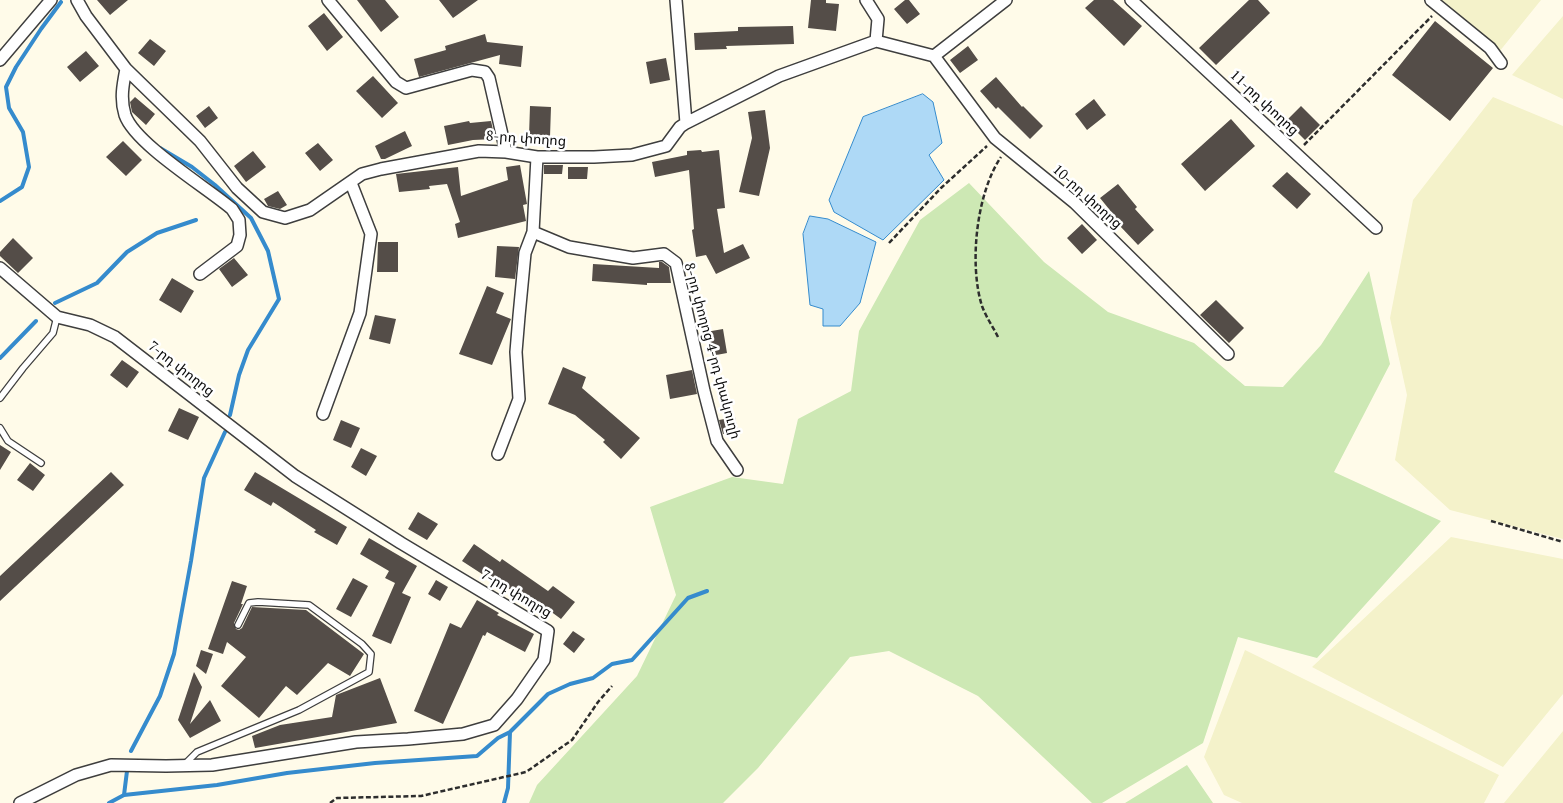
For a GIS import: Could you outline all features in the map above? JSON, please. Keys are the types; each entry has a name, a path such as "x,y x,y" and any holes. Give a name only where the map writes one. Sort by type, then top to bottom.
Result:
{"street":[{"path":"0,60 51,0"},
{"name":"8-րդ փողոց","path":"77,0 86,16 126,69 200,141 237,188 263,212 285,218 310,210 362,174 381,169 478,151 506,152 537,157 594,157 632,155 666,146 680,127 686,123 779,76 876,41"},
{"path":"328,0 396,82 406,88 472,70 485,72 489,78 506,152"},
{"path":"676,0 686,123"},
{"path":"866,0 878,20 876,41 934,56 1006,0"},
{"name":"11-րդ փողոց","path":"1131,0 1376,228"},
{"path":"1431,0 1490,48 1502,63"},
{"name":"10-րդ փողոց","path":"934,56 995,138 1075,203 1228,354"},
{"path":"126,69 122,86 122,102 126,117 137,132 156,152 232,209 239,220 240,235 237,246 200,274"},
{"path":"498,454 519,399 516,352 525,253 533,232 537,157"},
{"path":"323,414 360,313 371,234 351,183"},
{"name":"8-րդ փողոց 4-րդ փակուղի","path":"533,232 568,247 633,258 664,254 676,263 717,441 737,470"},
{"name":"7-րդ փողոց","path":"0,268 57,317 90,325 115,337 295,476 409,548 548,631 544,660 517,699 494,725 463,734 356,742 212,765 111,765 76,775 20,803"}],"lane":[{"path":"0,398 54,333 57,317"},
{"path":"0,428 8,441 41,463"},
{"path":"183,766 196,752 300,710 369,672 371,654 362,644 309,605 249,603 238,625"}],"path":[{"path":"1296,153 1440,8"},
{"path":"889,243 941,188 995,138"},
{"path":"998,337 983,307 976,277 976,245 984,192 996,164 1008,148"},
{"path":"1491,521 1563,542"},
{"path":"330,803 337,798 421,796 526,772 572,740 598,702 612,686"}],"shaded area":[{"path":"1438,0 1541,0 1499,52"},
{"path":"1563,16 1563,99 1512,75"},
{"path":"1493,97 1563,126 1563,539 1450,510 1395,460 1407,395 1390,318 1413,200"},
{"path":"1451,537 1563,559 1563,694 1503,767 1312,667"},
{"path":"1245,650 1499,775 1484,803 1242,803 1224,795 1204,757"},
{"path":"1563,731 1563,803 1504,803"}],"green space":[{"path":"969,183 1044,262 1108,312 1194,343 1245,386 1283,387 1321,345 1369,271 1390,364 1334,472 1441,521 1317,658 1238,637 1203,743 1102,803 1092,803 978,696 889,651 850,657 758,768 723,803 529,803 537,785 637,676 676,595 650,507 732,477 783,484 798,419 851,391 859,331 920,220"},
{"path":"1187,765 1213,803 1125,803"}],"water":[{"path":"923,94 933,102 942,143 929,155 944,180 883,240 834,212 829,200 863,117"},
{"path":"810,216 828,219 876,242 860,303 840,326 823,326 823,309 810,305 803,234"}],"building":[{"path":"97,0 128,0 110,15"},
{"path":"357,0 385,0 399,17 381,32"},
{"path":"439,0 478,0 453,18"},
{"path":"811,0 826,0 826,3 839,4 836,31 808,28"},
{"path":"905,0 909,0 920,14 907,24 894,9"},
{"path":"1094,0 1113,0 1142,26 1124,46 1085,8"},
{"path":"1249,0 1258,0 1270,13 1216,65 1199,48"},
{"path":"324,13 343,37 327,51 308,26"},
{"path":"1435,21 1493,68 1450,121 1392,75"},
{"path":"793,26 794,44 726,46 727,49 695,50 694,33 738,31 738,27"},
{"path":"485,34 487,42 523,46 521,67 499,64 500,55 419,77 414,59 446,50 445,46"},
{"path":"150,39 166,51 154,66 138,53"},
{"path":"968,46 978,60 960,73 950,60"},
{"path":"86,51 99,66 80,82 67,67"},
{"path":"666,58 670,80 650,84 646,62"},
{"path":"373,76 398,103 382,118 356,91"},
{"path":"996,77 1022,107 1043,126 1030,139 998,107 996,109 980,91"},
{"path":"135,97 155,114 146,125 132,112 130,102"},
{"path":"1094,99 1106,115 1087,130 1075,114"},
{"path":"209,106 218,118 205,128 196,116"},
{"path":"530,106 551,107 550,137 529,136"},
{"path":"1301,106 1320,125 1305,140 1286,121"},
{"path":"765,110 770,148 759,196 739,192 752,138 748,112"},
{"path":"1231,119 1255,146 1205,191 1181,164"},
{"path":"469,121 470,123 491,121 495,139 473,140 448,145 444,126"},
{"path":"405,131 412,146 385,159 381,159 375,146"},
{"path":"123,141 142,160 126,176 106,157"},
{"path":"318,143 333,160 320,171 305,153"},
{"path":"701,150 702,152 719,150 725,208 717,209 724,253 743,244 750,258 716,274 706,255 696,257 692,230 694,229 689,170 655,177 652,162 687,155 687,151"},
{"path":"253,151 266,167 246,182 234,166"},
{"path":"520,165 527,204 523,205 526,221 458,238 455,224 460,222 447,184 429,186 430,189 399,192 396,174 458,167 461,196 508,180 506,167"},
{"path":"544,165 563,165 562,174 544,174"},
{"path":"568,167 588,167 587,179 568,179"},
{"path":"1287,172 1311,194 1297,209 1272,186"},
{"path":"1118,184 1137,207 1135,209 1154,230 1138,245 1120,226 1122,225 1100,198"},
{"path":"278,191 287,205 280,209 268,206 264,199"},
{"path":"1082,224 1097,240 1082,254 1067,238"},
{"path":"13,238 33,258 18,273 0,256 0,252"},
{"path":"378,242 398,242 398,272 377,272"},
{"path":"497,246 519,247 515,279 495,277"},
{"path":"234,258 248,275 232,287 219,269"},
{"path":"659,262 669,267 671,283 647,283 647,285 592,281 593,264 659,268"},
{"path":"172,278 194,291 181,313 159,300"},
{"path":"487,286 504,293 496,313 511,319 492,365 459,354"},
{"path":"1216,300 1244,328 1229,343 1200,315"},
{"path":"375,315 396,319 390,344 369,339"},
{"path":"723,329 727,353 711,356 706,332"},
{"path":"122,360 139,372 127,388 110,375"},
{"path":"563,367 586,377 582,388 640,438 621,459 603,442 605,440 575,415 548,404"},
{"path":"692,370 697,394 670,399 666,375"},
{"path":"179,408 199,417 188,440 168,431"},
{"path":"735,417 738,431 723,434 719,420"},
{"path":"341,420 360,428 351,448 333,440"},
{"path":"0,445 11,452 0,470"},
{"path":"361,448 377,456 366,476 351,467"},
{"path":"30,463 45,475 33,491 17,480"},
{"path":"111,472 124,485 0,601 0,576"},
{"path":"255,472 347,527 337,545 314,532 316,530 273,502 271,506 244,490"},
{"path":"418,512 438,524 427,540 408,529"},
{"path":"369,538 417,566 402,593 411,597 391,644 372,636 395,583 385,578 389,571 360,554"},
{"path":"474,544 500,562 502,559 548,591 553,586 575,602 561,619 531,597 528,602 484,571 482,574 462,561"},
{"path":"353,578 368,586 351,617 336,609"},
{"path":"436,580 448,587 440,601 428,594"},
{"path":"232,581 247,586 241,604 243,604 234,623 236,629 242,628 252,607 306,610 364,654 350,676 328,663 297,695 286,686 259,718 221,686 246,657 227,642 223,654 208,649"},
{"path":"477,600 499,613 497,615 534,634 525,652 487,632 485,636 483,635 443,724 414,711 450,623 461,628"},
{"path":"573,631 585,639 574,653 563,644"},
{"path":"201,650 213,654 206,674 196,666"},
{"path":"194,672 202,687 190,724 210,700 221,721 190,738 178,720"},
{"path":"380,678 397,723 255,748 252,736 280,725 332,717 336,695"}],"waterway":[{"path":"0,201 22,187 29,167 23,132 9,108 6,87 16,67 61,2"},
{"path":"160,148 192,167 251,218 268,251 279,299 248,350 239,375 230,415"},
{"path":"55,303 97,283 127,252 157,233 196,220"},
{"path":"0,358 36,321"},
{"path":"131,751 160,696 174,654 204,478 225,432"},
{"path":"109,803 124,795 217,785 287,773 375,763 477,756 498,738 510,732 548,694 570,684 593,678 612,664 632,660 688,598 707,591"},
{"path":"504,803 508,788 510,732"},
{"path":"124,795 127,771"}]}
